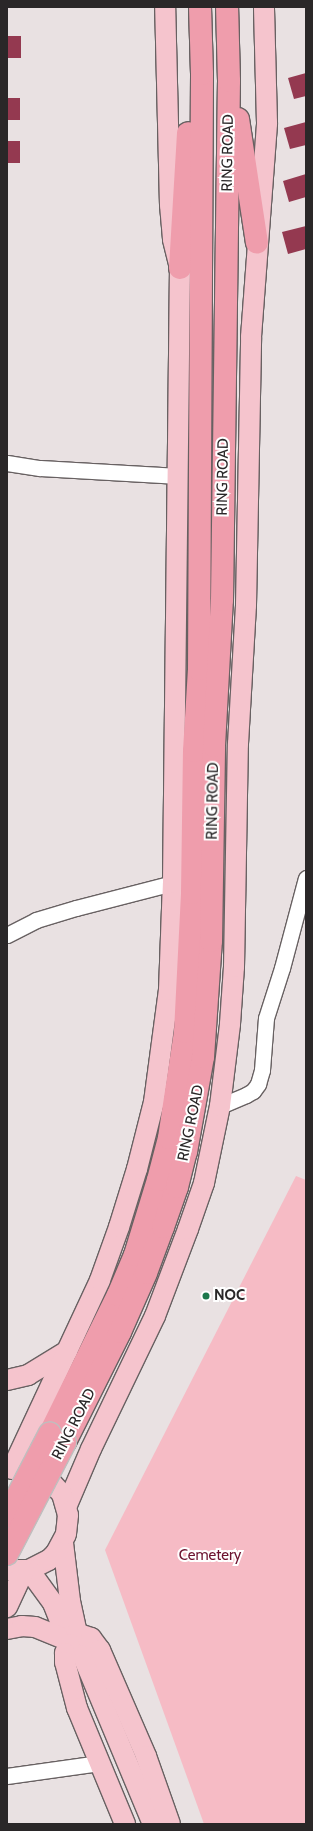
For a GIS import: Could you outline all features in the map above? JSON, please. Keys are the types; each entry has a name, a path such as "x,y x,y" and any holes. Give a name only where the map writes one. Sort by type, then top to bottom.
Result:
{"highway":[{"name":"RING ROAD","path":"7,1516 118,1295 135,1255 158,1180 176,1097 185,1032 192,893 194,751 199,669 201,491 199,373 202,74 200,7"},
{"name":"RING ROAD","path":"7,1554 90,1393 146,1273 177,1187 195,1108 203,1057 212,941 214,746 222,600 229,81 227,7"},
{"path":"180,268 189,121 192,95 202,74"},
{"path":"229,81 237,116 257,243"}],"main road":[{"path":"125,1824 77,1708 68,1678 65,1653 71,1639 63,1543 68,1525 67,1506 55,1485 46,1477 24,1469 9,1467 67,1351 100,1280 116,1235 137,1169 154,1102 169,990 173,883 179,476 180,268 173,239 170,205 165,7"},
{"name":"RING ROAD","path":"67,1506 91,1449 155,1316 204,1183 220,1106 230,1024 234,967 238,744 246,605 251,337 267,123 264,7"},
{"path":"7,1380 28,1376 67,1351"},
{"path":"20,1570 48,1560 63,1543"},
{"path":"7,1607 20,1570"},
{"path":"20,1570 53,1603 71,1639 143,1824"},
{"path":"7,1630 22,1626 35,1627 71,1639 91,1638 100,1650 146,1756 170,1824"},
{"path":"71,1639 81,1652 153,1824"}],"street":[{"path":"7,463 40,468 179,476"},
{"path":"220,1106 253,1091 258,1084 262,1070 266,1018 282,968 306,878"},
{"path":"7,935 43,918 173,883"},
{"path":"7,1776 99,1763"}],"green space":[{"name":"Cemetery","path":"296,1176 306,1180 306,1824 204,1824 105,1550"}],"building":[{"path":"7,36 21,36 21,58 7,58"},
{"path":"306,73 306,96 294,99 288,78"},
{"path":"7,98 20,98 20,120 7,120"},
{"path":"306,122 306,145 290,149 284,128"},
{"path":"7,141 20,141 20,163 7,163"},
{"path":"306,174 306,197 289,202 283,181"},
{"path":"306,226 306,249 288,254 282,232"}],"place":[{"name":"NOC","path":"206,1296"}]}
